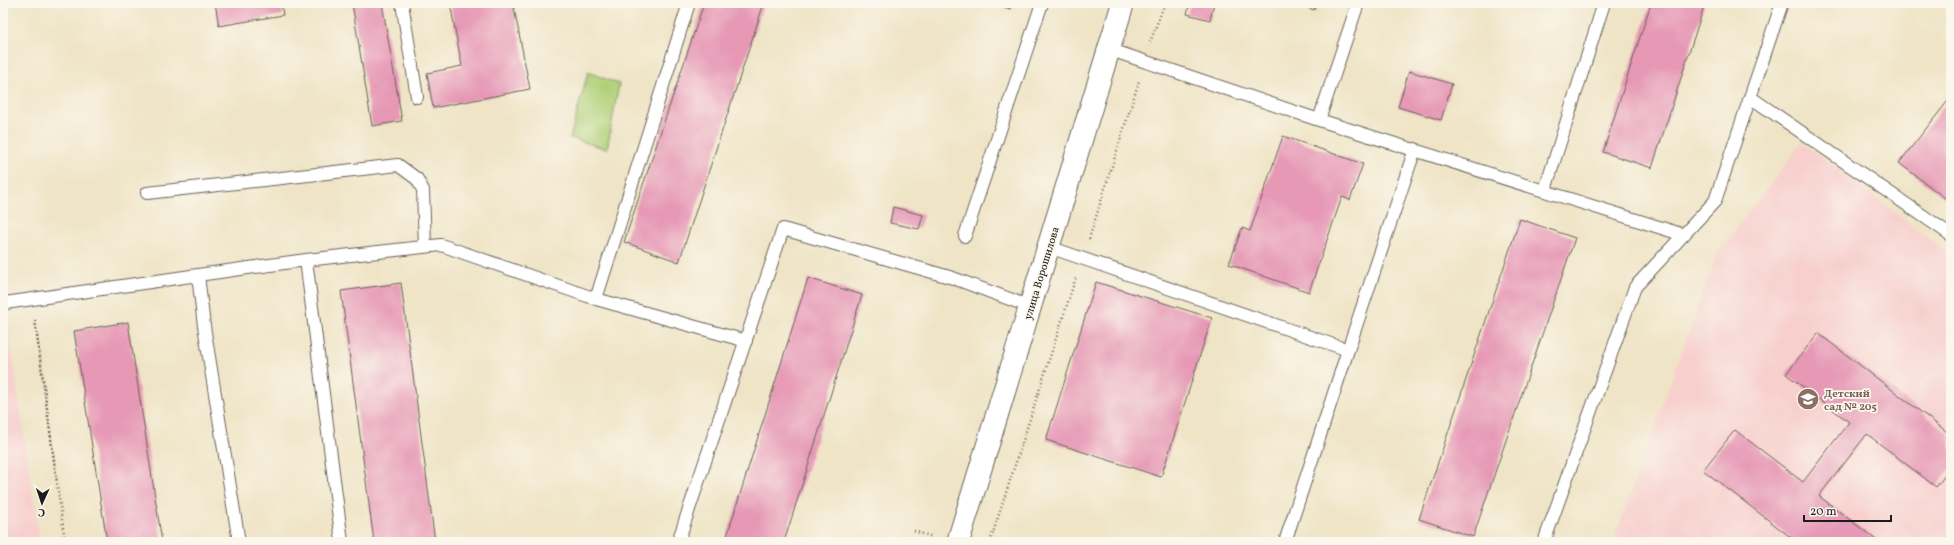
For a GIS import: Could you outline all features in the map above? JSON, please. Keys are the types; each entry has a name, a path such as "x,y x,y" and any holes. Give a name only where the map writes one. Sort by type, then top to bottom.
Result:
{"street":[{"name":"улица Ворошилова","path":"958,542 1123,3"}],"lane":[{"path":"402,3 417,96"},
{"path":"596,299 690,3"},
{"path":"965,236 1042,3"},
{"path":"1319,120 1358,3"},
{"path":"1545,190 1604,3"},
{"path":"1544,542 1635,287 1715,202 1782,3"},
{"path":"1108,49 1319,120 1684,235"},
{"path":"1750,97 1951,235"},
{"path":"1285,542 1415,149"},
{"path":"147,193 398,165 417,178 423,190 425,246"},
{"path":"678,542 783,229 953,278 1031,307"},
{"path":"5,303 306,260 440,245 596,299 746,341"},
{"path":"1049,247 1348,350"},
{"path":"306,260 342,542"},
{"path":"198,275 204,326 239,542"}],"path":[{"path":"990,542 1164,3"},
{"path":"32,299 57,482"},
{"path":"32,299 65,542"},
{"path":"914,531 937,538"}],"shaded area":[{"name":"Детский сад № 205","path":"1802,142 1951,255 1951,542 1613,542 1717,254"},
{"path":"3,291 8,326 40,542 3,542"}],"green space":[{"path":"588,72 619,84 607,149 570,138"}],"building":[{"path":"215,3 281,3 283,15 219,26"},
{"path":"352,3 382,3 402,121 372,126"},
{"path":"450,3 513,3 530,89 433,108 427,73 462,66"},
{"path":"704,3 764,3 679,262 624,242"},
{"path":"994,3 1013,3 1010,9"},
{"path":"1190,3 1214,3 1210,20 1187,14"},
{"path":"1295,3 1317,3 1314,10"},
{"path":"1651,3 1705,3 1652,168 1603,152"},
{"path":"1409,71 1452,84 1441,120 1398,107"},
{"path":"1951,97 1951,191 1945,198 1899,163"},
{"path":"1283,136 1363,164 1350,200 1342,197 1309,292 1229,264 1242,228 1250,231"},
{"path":"893,207 923,215 919,229 890,223"},
{"path":"1520,219 1575,238 1473,537 1419,519"},
{"path":"808,278 862,295 784,542 725,542"},
{"path":"1096,282 1212,318 1161,477 1046,440"},
{"path":"401,283 435,542 374,542 341,291"},
{"path":"128,322 162,542 107,542 74,331"},
{"name":"Детский сад № 205","path":"1818,333 1951,435 1951,468 1936,487 1867,434 1819,496 1879,542 1797,542 1703,470 1735,430 1803,482 1849,422 1786,374"}],"place":[{"name":"Детский сад № 205","path":"1808,399"}]}
